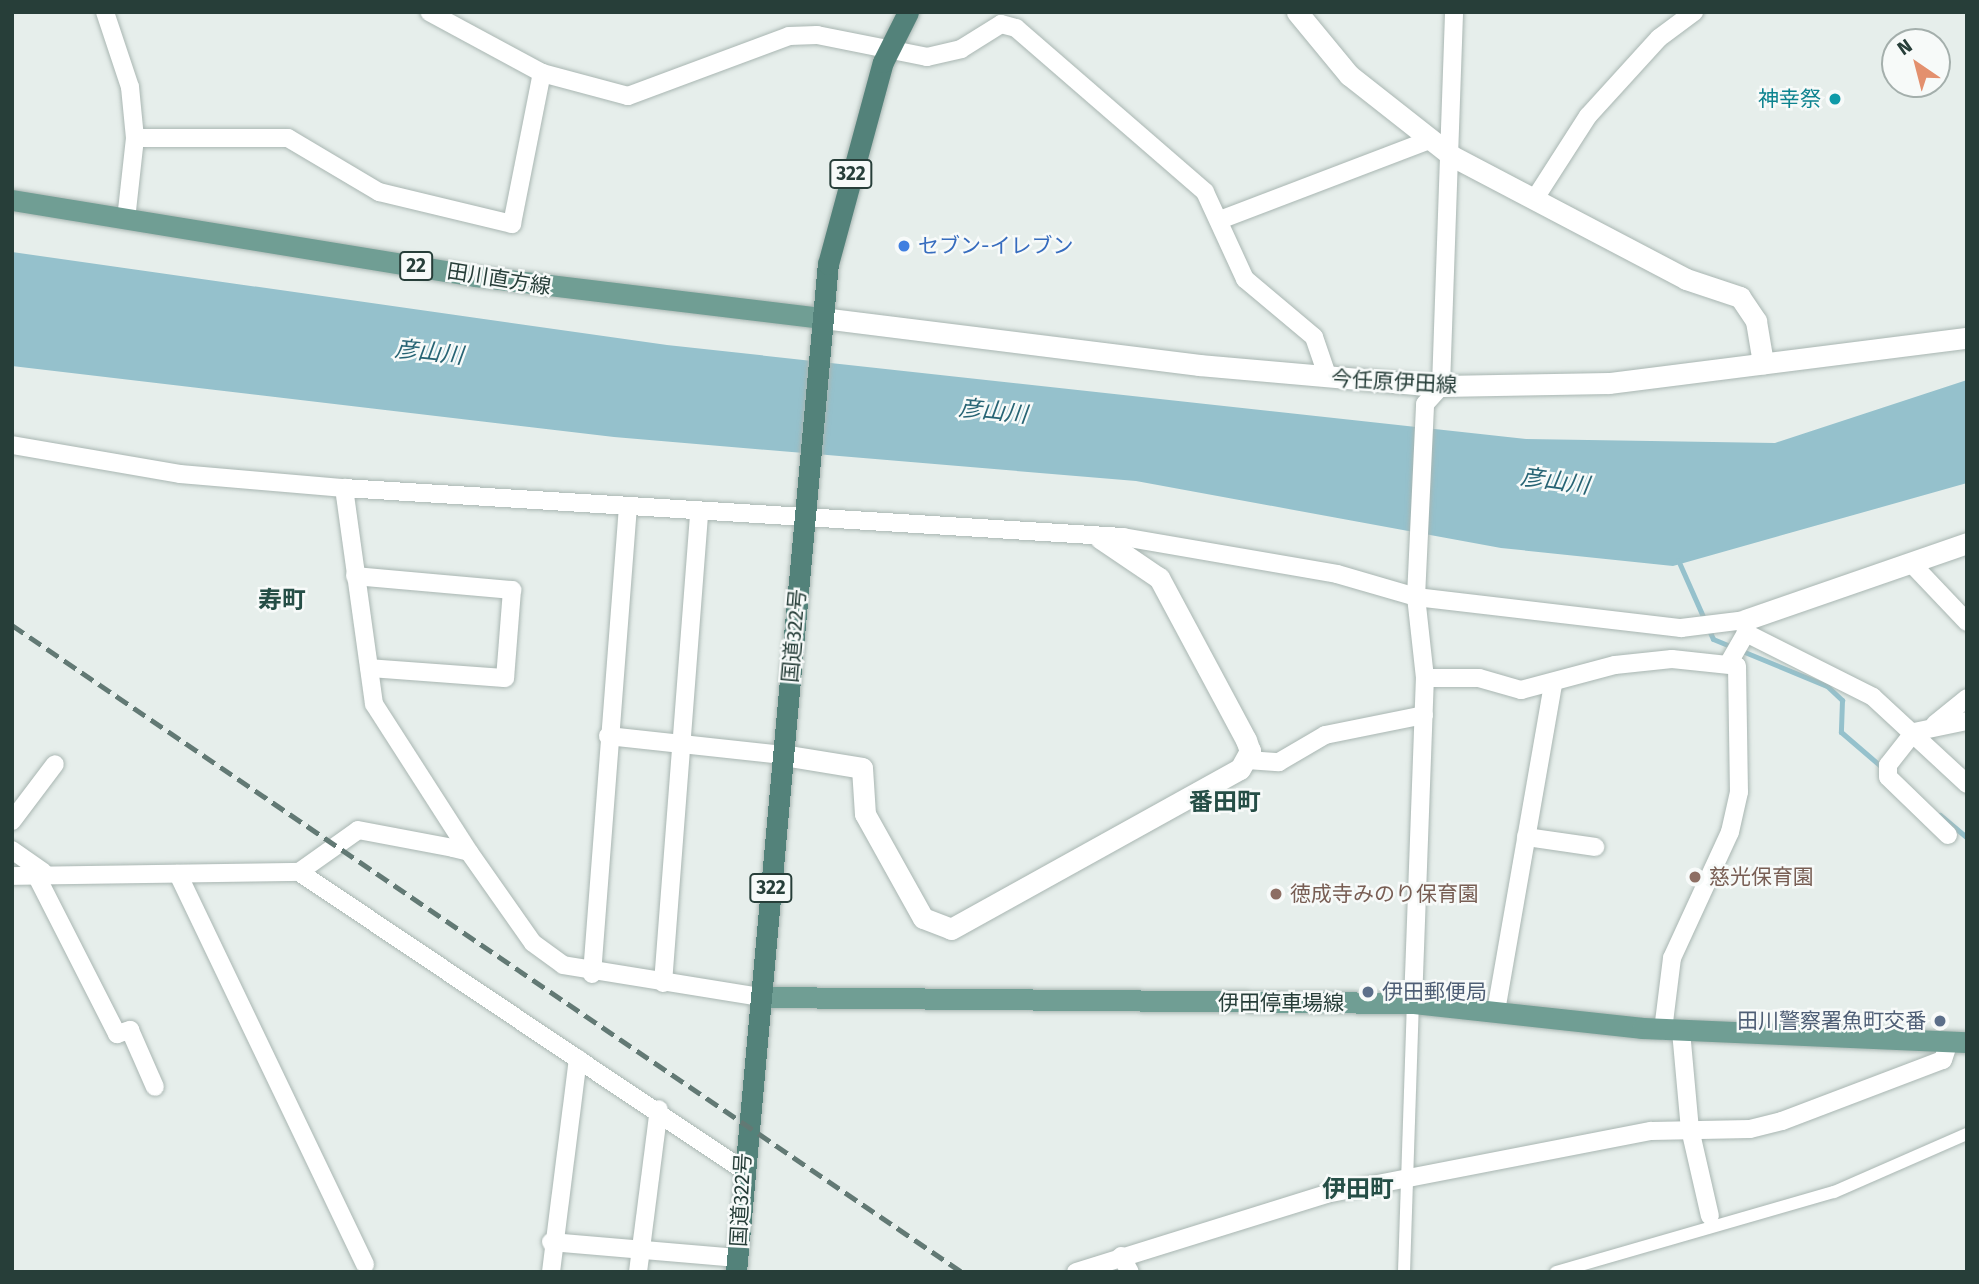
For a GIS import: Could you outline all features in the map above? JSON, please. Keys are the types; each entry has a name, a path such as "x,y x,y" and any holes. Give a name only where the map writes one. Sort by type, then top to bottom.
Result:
{"highway":[{"name":"国道322号","path":"737,1265 743,1170 822,318 842,203 888,51 908,12"}],"main road":[{"name":"田川直方線","path":"12,200 475,276 822,318"},
{"name":"伊田停車場線","path":"761,997 1413,1003 1672,1030 1958,1044"}],"street":[{"path":"105,12 130,87 135,138 126,219"},
{"path":"429,12 542,73 628,96 789,36 817,35 927,57 961,49 1001,24 1016,28 1205,192 1245,279 1314,337 1328,379"},
{"path":"1297,12 1349,75 1452,156 1686,279 1740,297 1756,321 1763,363"},
{"path":"1404,1272 1425,678 1416,591 1424,404 1441,386 1452,156 1454,12"},
{"path":"1534,200 1588,116 1659,38 1693,12"},
{"path":"135,138 288,138 379,192 512,224 542,73"},
{"path":"1220,220 1429,140"},
{"name":"今任原伊田線","path":"822,318 1328,379 1441,386 1609,383 1967,338"},
{"path":"12,445 180,474 699,514 804,512 1100,538 1337,574 1416,591 1681,628 1745,631 1967,543"},
{"path":"344,488 374,704 469,852 533,943 563,965 593,974 761,997"},
{"path":"593,974 608,736 628,508"},
{"path":"663,983 699,514"},
{"path":"1100,538 1158,578 1246,740 1247,760"},
{"path":"1912,564 1967,622"},
{"path":"355,576 512,590 505,678 369,668"},
{"path":"1731,660 1745,631"},
{"path":"1745,631 1873,697 1914,732 1967,784"},
{"path":"1425,678 1479,678 1521,690 1553,684 1615,665 1731,660 1737,666 1739,792 1721,854 1672,958 1672,1030 1690,1129 1710,1216"},
{"path":"1496,1011 1553,684"},
{"path":"1935,724 1967,698"},
{"path":"608,736 783,755 862,768 865,814 923,918 951,929 1224,779 1247,760 1279,762 1352,726 1424,715"},
{"path":"1948,835 1888,777 1888,765 1914,732 1935,724 1967,721"},
{"path":"12,821 55,764"},
{"path":"299,873 358,830 469,852"},
{"path":"1526,837 1595,847"},
{"path":"12,850 39,872 117,1034 130,1030 155,1087"},
{"path":"12,876 39,872 299,873 578,1059 659,1109 743,1170"},
{"path":"178,874 365,1269"},
{"path":"1076,1272 1326,1194 1406,1177 1690,1129 1750,1129 1782,1121 1943,1059 1958,1044"},
{"path":"551,1272 551,1242 578,1059"},
{"path":"638,1272 659,1109"},
{"path":"1556,1272 1834,1192 1967,1134"},
{"path":"551,1242 640,1250 737,1265"},
{"path":"1121,1256 1130,1272"}],"water":[{"name":"彦山川","path":"12,252 667,345 1526,439 1775,443 1967,380 1967,483 1673,566 1501,548 1136,481 614,437 12,366"}],"waterway":[{"path":"1678,560 1713,639 1827,686 1842,700 1841,732 1884,769"},
{"path":"1940,815 1967,838"}],"railway":[{"path":"12,625 962,1272"}],"place":[{"name":"神幸祭","path":"1835,99"},
{"name":"セブン-イレブン","path":"904,246"},
{"name":"慈光保育園","path":"1695,877"},
{"name":"徳成寺みのり保育園","path":"1276,894"},
{"name":"伊田郵便局","path":"1368,992"},
{"name":"田川警察署魚町交番","path":"1940,1021"}],"district":[{"name":"寿町","path":"282,601"},
{"name":"番田町","path":"1225,803"},
{"name":"伊田町","path":"1358,1190"}]}
